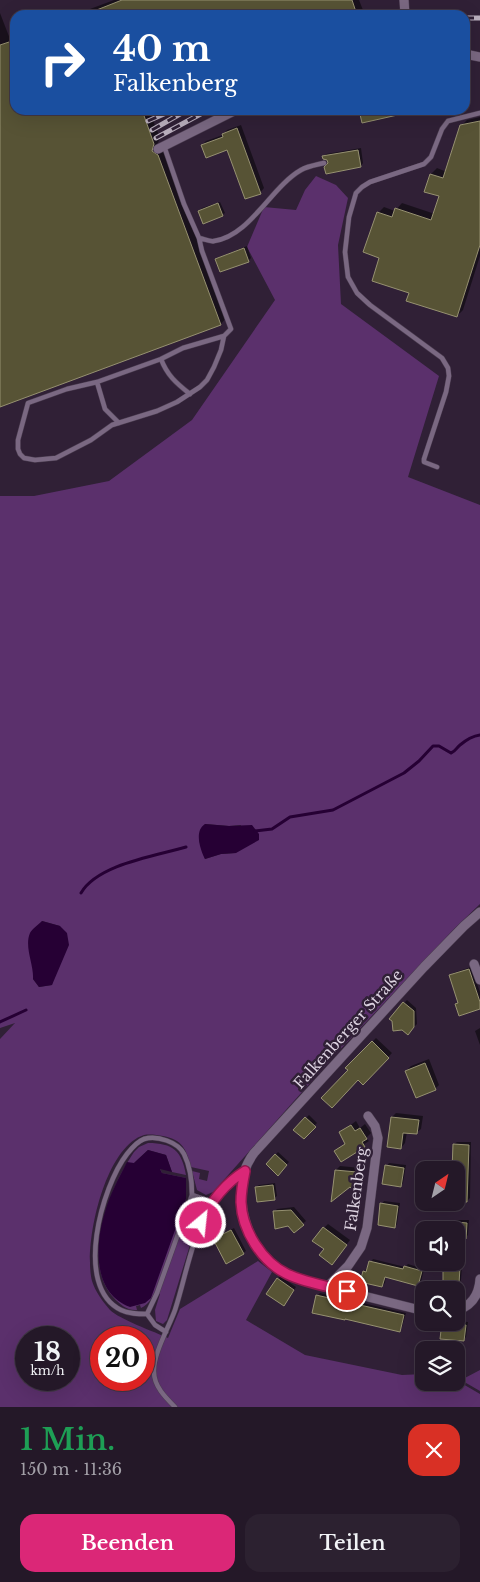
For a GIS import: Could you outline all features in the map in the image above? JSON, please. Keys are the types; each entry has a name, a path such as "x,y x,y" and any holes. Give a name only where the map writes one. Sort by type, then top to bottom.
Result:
{"street":[{"path":"161,148 226,115"},
{"name":"Falkenberger Straße","path":"245,1171 248,1162 254,1154 338,1061 424,967 480,912"},
{"path":"474,964 480,980"},
{"name":"Falkenberg","path":"328,1286 348,1266 360,1247 367,1228 378,1138 375,1126 368,1116"},
{"path":"245,1171 241,1193 243,1212 250,1234 262,1254 271,1264 286,1274 304,1281 415,1309"},
{"path":"465,1308 473,1301 480,1288 480,1278"}],"lane":[{"path":"437,467 424,462 424,459 446,392 449,376 448,368 442,358 370,305 357,293 348,277 345,252 349,217 356,193 362,187 370,182 424,164 431,157 442,129 448,122 480,113"},
{"path":"161,148 199,238 231,329 224,336 182,348 161,358 96,382 67,389 28,403 18,440 20,454 24,458 35,460 56,458 91,440 112,425 157,411 183,399 207,380 221,350 224,336"},
{"path":"199,238 213,242 228,237 246,223 290,178 302,170 324,162"},
{"path":"161,358 165,369 174,382 190,394"},
{"path":"96,382 105,409 119,423"},
{"path":"144,1139 155,1139 176,1144 181,1150 188,1164 192,1195 157,1293 147,1314 131,1314 117,1308 104,1295 100,1287 95,1262 96,1236 109,1188 126,1155 144,1139"},
{"path":"175,1407 161,1391 154,1378 153,1369 175,1310 196,1236 213,1202 234,1178 245,1171"},
{"path":"192,1195 213,1202"},
{"path":"147,1314 155,1325 166,1332"}],"shaded area":[{"path":"316,176 336,185 348,198 338,245 341,304 439,376 408,477 480,505 480,904 334,1056 213,1192 206,1195 197,1190 192,1171 200,1173 199,1179 207,1181 209,1171 191,1167 183,1146 175,1140 163,1136 144,1135 130,1143 118,1158 108,1177 100,1199 94,1223 90,1265 95,1289 110,1310 140,1326 90,1326 90,1391 155,1391 155,1332 168,1338 180,1309 258,1261 272,1272 246,1320 305,1355 402,1375 415,1374 415,1391 465,1391 465,1385 480,1394 480,1407 0,1407 0,1039 15,1023 0,1028 0,496 34,496 109,481 192,420 275,300 247,247 264,207 296,210 305,190","holes":["205,824 241,825 236,853 221,854 205,859 199,840","42,921 60,926 52,985 39,987 33,979"]},
{"path":"205,824 252,825 259,834 259,840 236,853 221,854 205,859 199,836"},
{"path":"42,921 60,926 67,933 69,945 52,985 39,987 33,979 28,938 34,928"},
{"path":"148,1143 157,1143 175,1150 182,1160 186,1175 172,1172 166,1155 148,1150 134,1163 160,1169 162,1173 186,1178 186,1199 183,1216 187,1216 196,1204 201,1203 205,1206 193,1235 167,1320 163,1324 156,1321 155,1310 160,1294 155,1292 146,1305 141,1308 140,1305 136,1306 137,1310 127,1308 114,1298 104,1283 99,1265 99,1245 108,1204 134,1152 139,1147"},
{"path":"148,1150 166,1155 172,1172 160,1169 162,1173 186,1178 186,1199 151,1298 145,1303 130,1307 118,1300 109,1291 103,1279 98,1252 99,1238 107,1205 127,1162 134,1163"},
{"path":"480,1370 480,1391 465,1382 465,1378"}],"building":[{"path":"122,0 352,0 355,10 97,10"},
{"path":"10,42 10,115 144,115 154,144 152,151 158,155 221,325 0,407 0,45"},
{"path":"360,115 398,115 362,123"},
{"path":"480,121 480,245 457,317 406,301 409,293 372,281 379,258 363,252 377,212 392,217 395,208 431,220 439,196 424,192 430,174 443,178 460,125"},
{"path":"237,128 261,194 245,199 227,150 206,158 201,145 223,137 222,134"},
{"path":"358,150 361,167 326,174 324,167 328,163 322,156"},
{"path":"218,203 223,216 203,224 198,211"},
{"path":"244,248 249,262 220,272 215,259"},
{"path":"469,969 480,1002 480,1009 459,1016 455,1004 458,1003 449,975"},
{"path":"403,1002 414,1011 414,1027 408,1035 402,1030 393,1031 392,1021 389,1019"},
{"path":"372,1041 389,1058 363,1085 358,1080 332,1108 321,1098 348,1070 345,1068"},
{"path":"425,1063 436,1090 416,1098 405,1071"},
{"path":"305,1117 316,1127 304,1139 293,1130"},
{"path":"391,1117 419,1120 417,1134 403,1133 401,1149 387,1147"},
{"path":"351,1125 355,1131 360,1128 367,1139 362,1142 365,1147 341,1162 334,1151 345,1144 339,1132"},
{"path":"453,1144 469,1145 467,1202 465,1202 465,1161 452,1161"},
{"path":"275,1154 287,1165 278,1176 266,1164"},
{"path":"385,1165 404,1168 401,1187 382,1184"},
{"path":"335,1170 357,1172 355,1192 350,1187 331,1202"},
{"path":"273,1185 275,1200 257,1202 255,1187"},
{"path":"380,1203 398,1206 395,1228 378,1225"},
{"path":"291,1210 304,1225 294,1233 288,1226 275,1229 273,1211"},
{"path":"465,1223 467,1223 465,1239"},
{"path":"323,1227 347,1245 332,1265 319,1255 324,1249 312,1241"},
{"path":"231,1230 244,1254 226,1264 213,1239"},
{"path":"369,1261 403,1269 404,1266 415,1269 415,1271 422,1271 419,1281 415,1281 415,1285 385,1277 382,1287 360,1282 363,1271 366,1272"},
{"path":"443,1271 460,1271 459,1281 443,1281"},
{"path":"277,1278 294,1290 284,1306 266,1294"},
{"path":"316,1295 404,1315 400,1332 312,1313"},
{"path":"466,1325 464,1341 440,1339 441,1331 465,1331"}],"waterway":[{"path":"255,831 272,829 290,817 333,810 404,773 433,746 439,746 451,753 467,740 480,735"},
{"path":"81,893 89,883 114,868 129,862 186,847"},
{"path":"0,1022 26,1010"}],"railway":[{"path":"470,18 480,18"},
{"path":"148,121 162,115"},
{"path":"152,130 178,115"},
{"path":"156,138 199,115"}],"route":[{"path":"201,1223 217,1196 234,1178 245,1171 241,1204 250,1234 262,1254 271,1264 286,1274 304,1281 347,1291"}]}
